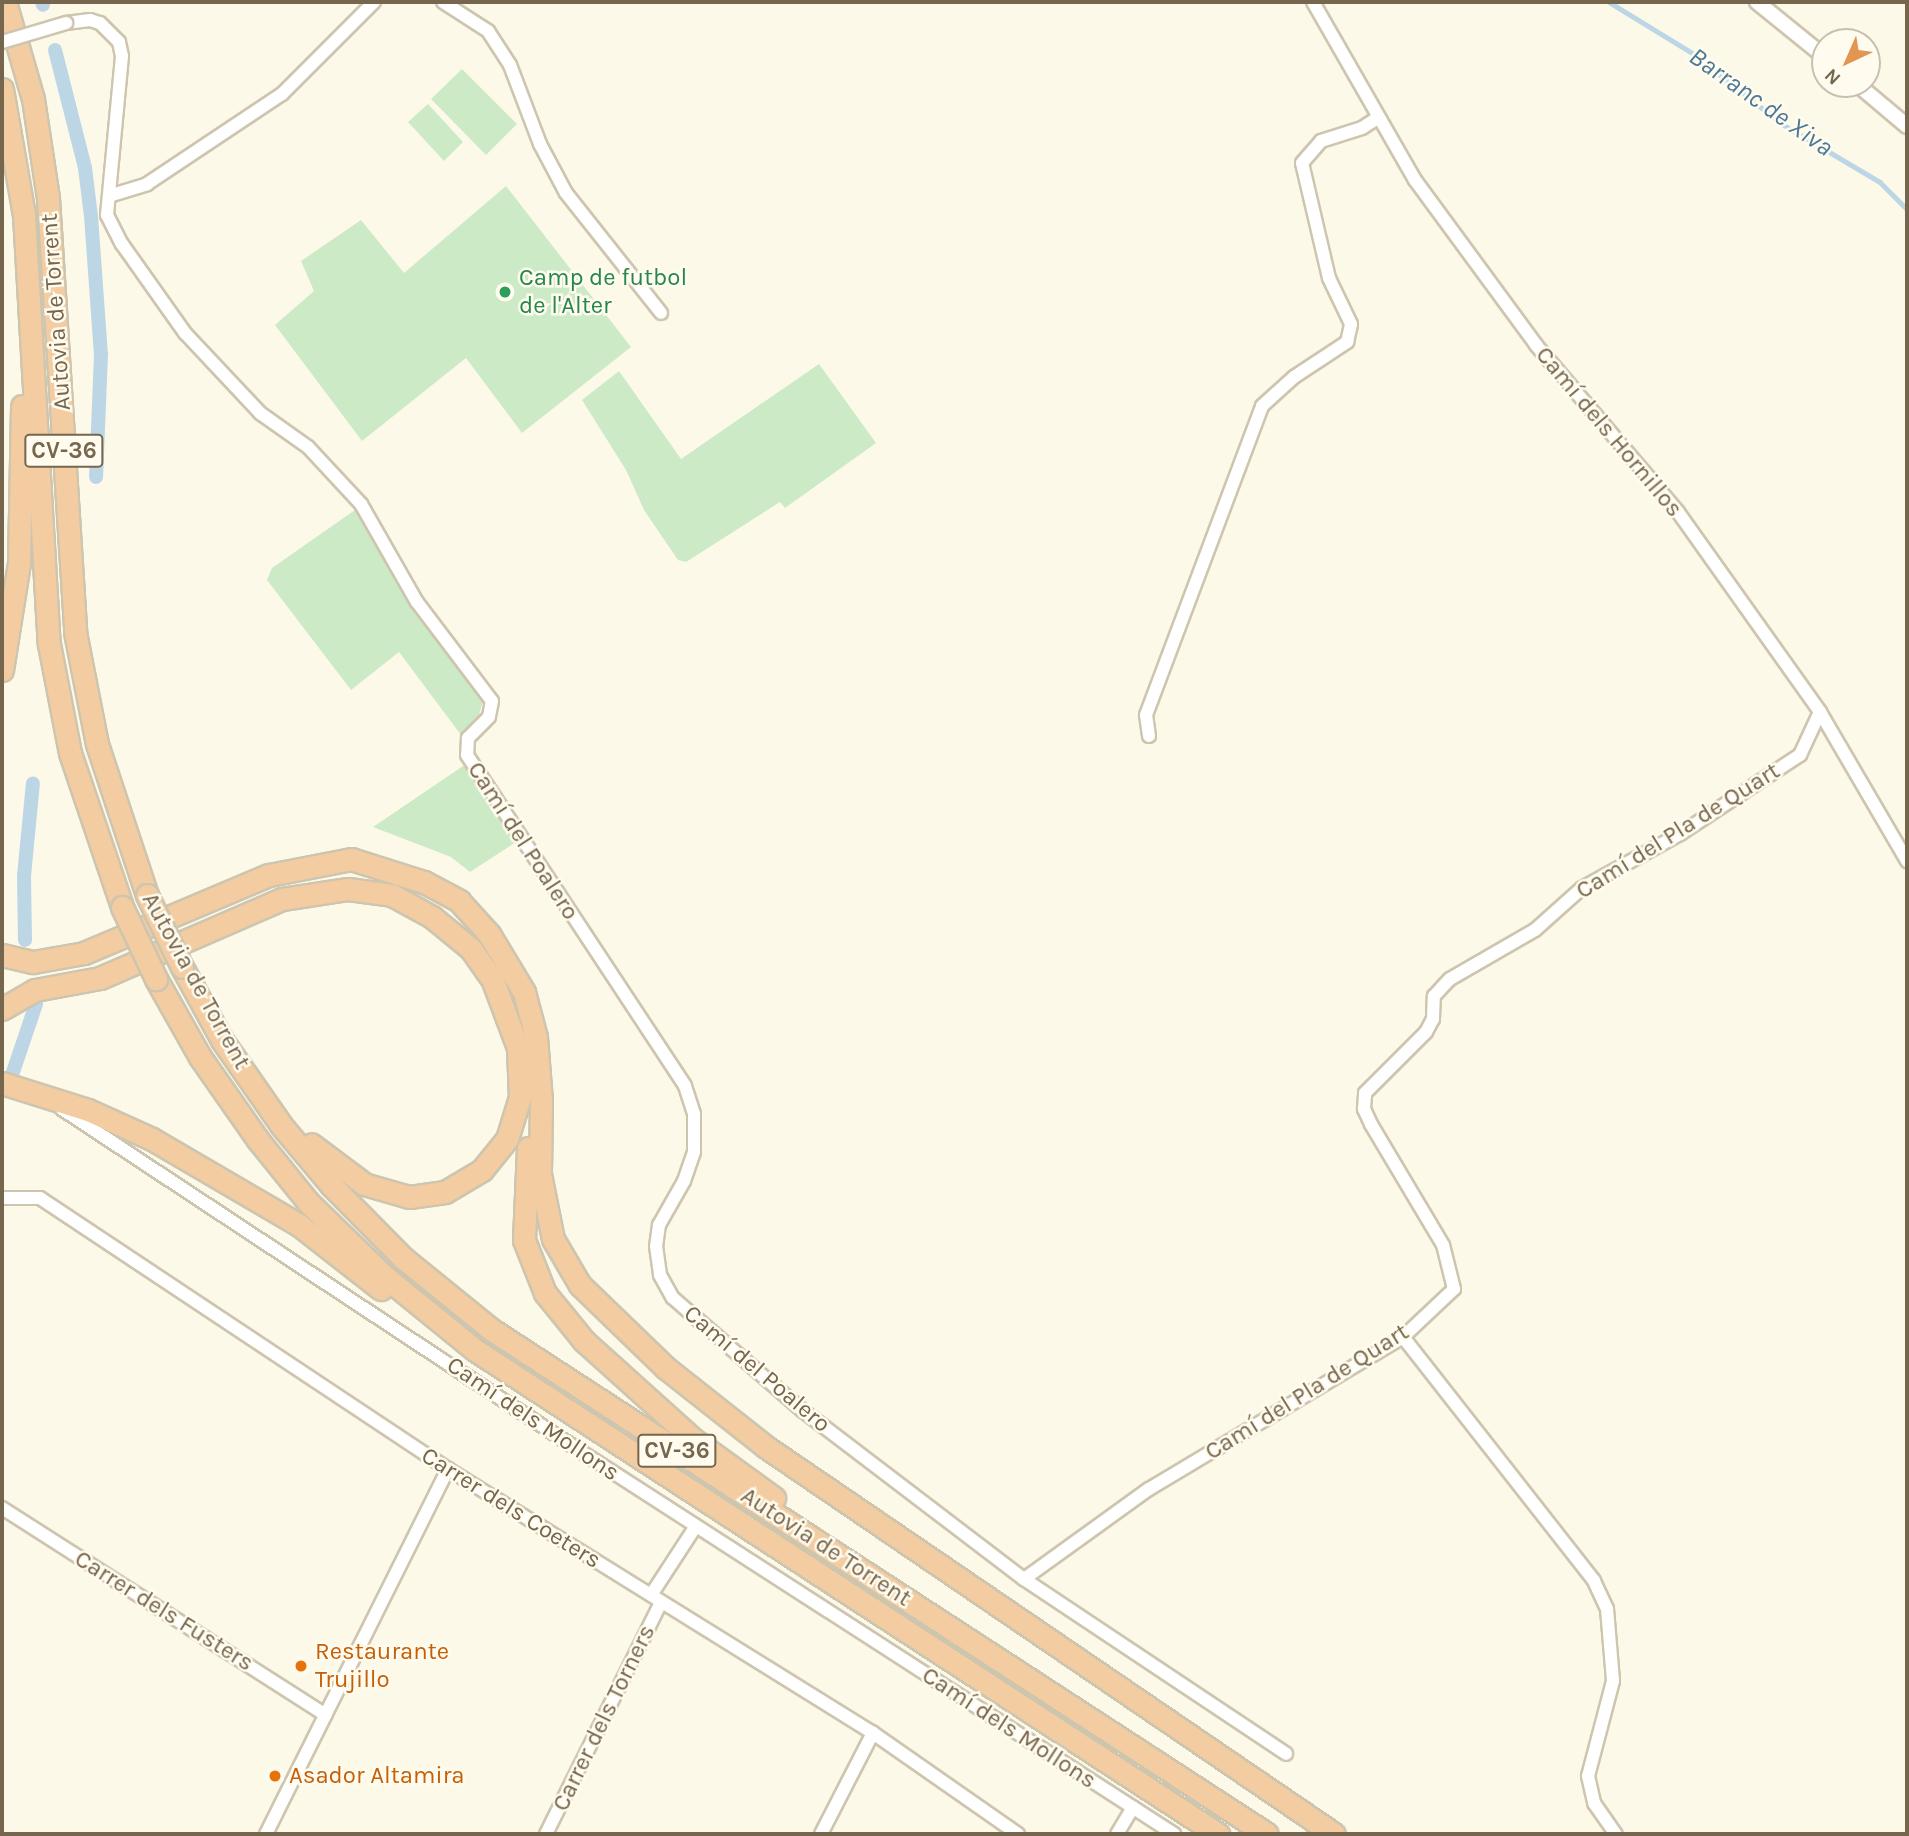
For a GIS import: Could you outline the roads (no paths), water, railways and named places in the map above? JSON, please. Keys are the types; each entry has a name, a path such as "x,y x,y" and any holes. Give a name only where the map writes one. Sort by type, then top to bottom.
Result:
{"highway":[{"name":"Autovia de Torrent","path":"5,2 33,99 48,198 75,632 97,744 152,892 222,1040 281,1125 332,1186 403,1258 492,1331 1267,1834"},
{"name":"Autovia de Torrent","path":"2,89 24,215 49,644 70,753 122,907 156,979 200,1057 258,1140 309,1202 384,1276 475,1350 618,1447 1218,1834"},
{"path":"2,670 19,563 24,215"},
{"path":"2,955 33,962 84,953 269,875 351,859 424,882 459,901 512,967 536,1037 541,1100 540,1174 553,1239 580,1285 666,1368 765,1447 1334,1834"},
{"path":"2,1009 35,990 100,978 282,899 348,889 392,895 432,917 471,949 493,981 519,1048 520,1097 507,1139 482,1170 445,1192 410,1197 365,1184 321,1156 290,1120 186,964"},
{"path":"536,1037 524,1240 545,1293 584,1341 694,1440 932,1606 976,1645"},
{"path":"2,1083 35,1091 152,1139 299,1225 471,1359 577,1429 618,1447"}],"street":[{"path":"112,195 147,184 282,94 374,2"},
{"path":"443,2 488,30 510,65 540,144 566,193 661,313"},
{"name":"Camí dels Hornillos","path":"1313,2 1415,180 1536,345 1678,512 1820,712 1907,861"},
{"path":"1762,3 1811,45"},
{"name":"Camí del Poalero","path":"2,41 90,19 100,23 119,42 122,56 112,195 107,215 112,225 185,333 260,413 308,447 342,480 361,504 417,602 492,701 489,717 468,738 467,755 677,1072 690,1100 694,1152 657,1233 656,1259 667,1289 723,1344 802,1410 1024,1579 1286,1754"},
{"path":"1874,98 1907,126"},
{"path":"1149,736 1146,715 1262,406 1294,377 1347,342 1351,324 1329,278 1302,163 1321,141 1362,128 1379,117"},
{"name":"Camí del Pla de Quart","path":"1024,1579 1149,1489 1402,1337 1454,1289 1443,1245 1364,1109 1366,1093 1426,1032 1433,1019 1434,996 1450,979 1535,930 1582,888 1680,834 1800,755 1820,712"},
{"name":"Camí dels Mollons","path":"35,1091 696,1526 1174,1834"},
{"name":"Carrer dels Coeters","path":"2,1198 40,1198 448,1469 873,1733 1018,1834"},
{"path":"1402,1337 1594,1581 1607,1609 1613,1681 1588,1776 1594,1803 1616,1834"},
{"path":"266,1834 448,1469"},
{"name":"Carrer dels Fusters","path":"2,1508 326,1714"},
{"name":"Carrer dels Torners","path":"547,1834 656,1599 696,1526"},
{"path":"821,1834 873,1733"},
{"path":"1117,1834 1133,1808"}],"waterway":[{"name":"Barranc de Xiva","path":"1609,2 1694,54 1782,124 1880,182 1907,209"},
{"path":"55,50 85,168 91,216 101,354 96,477"},
{"path":"25,940 24,876 33,783"},
{"path":"13,1072 36,1004"}],"place":[{"name":"Camp de futbol de l'Alter","path":"505,292"},
{"name":"Restaurante Trujillo","path":"301,1666"},
{"name":"Asador Altamira","path":"275,1776"}]}
